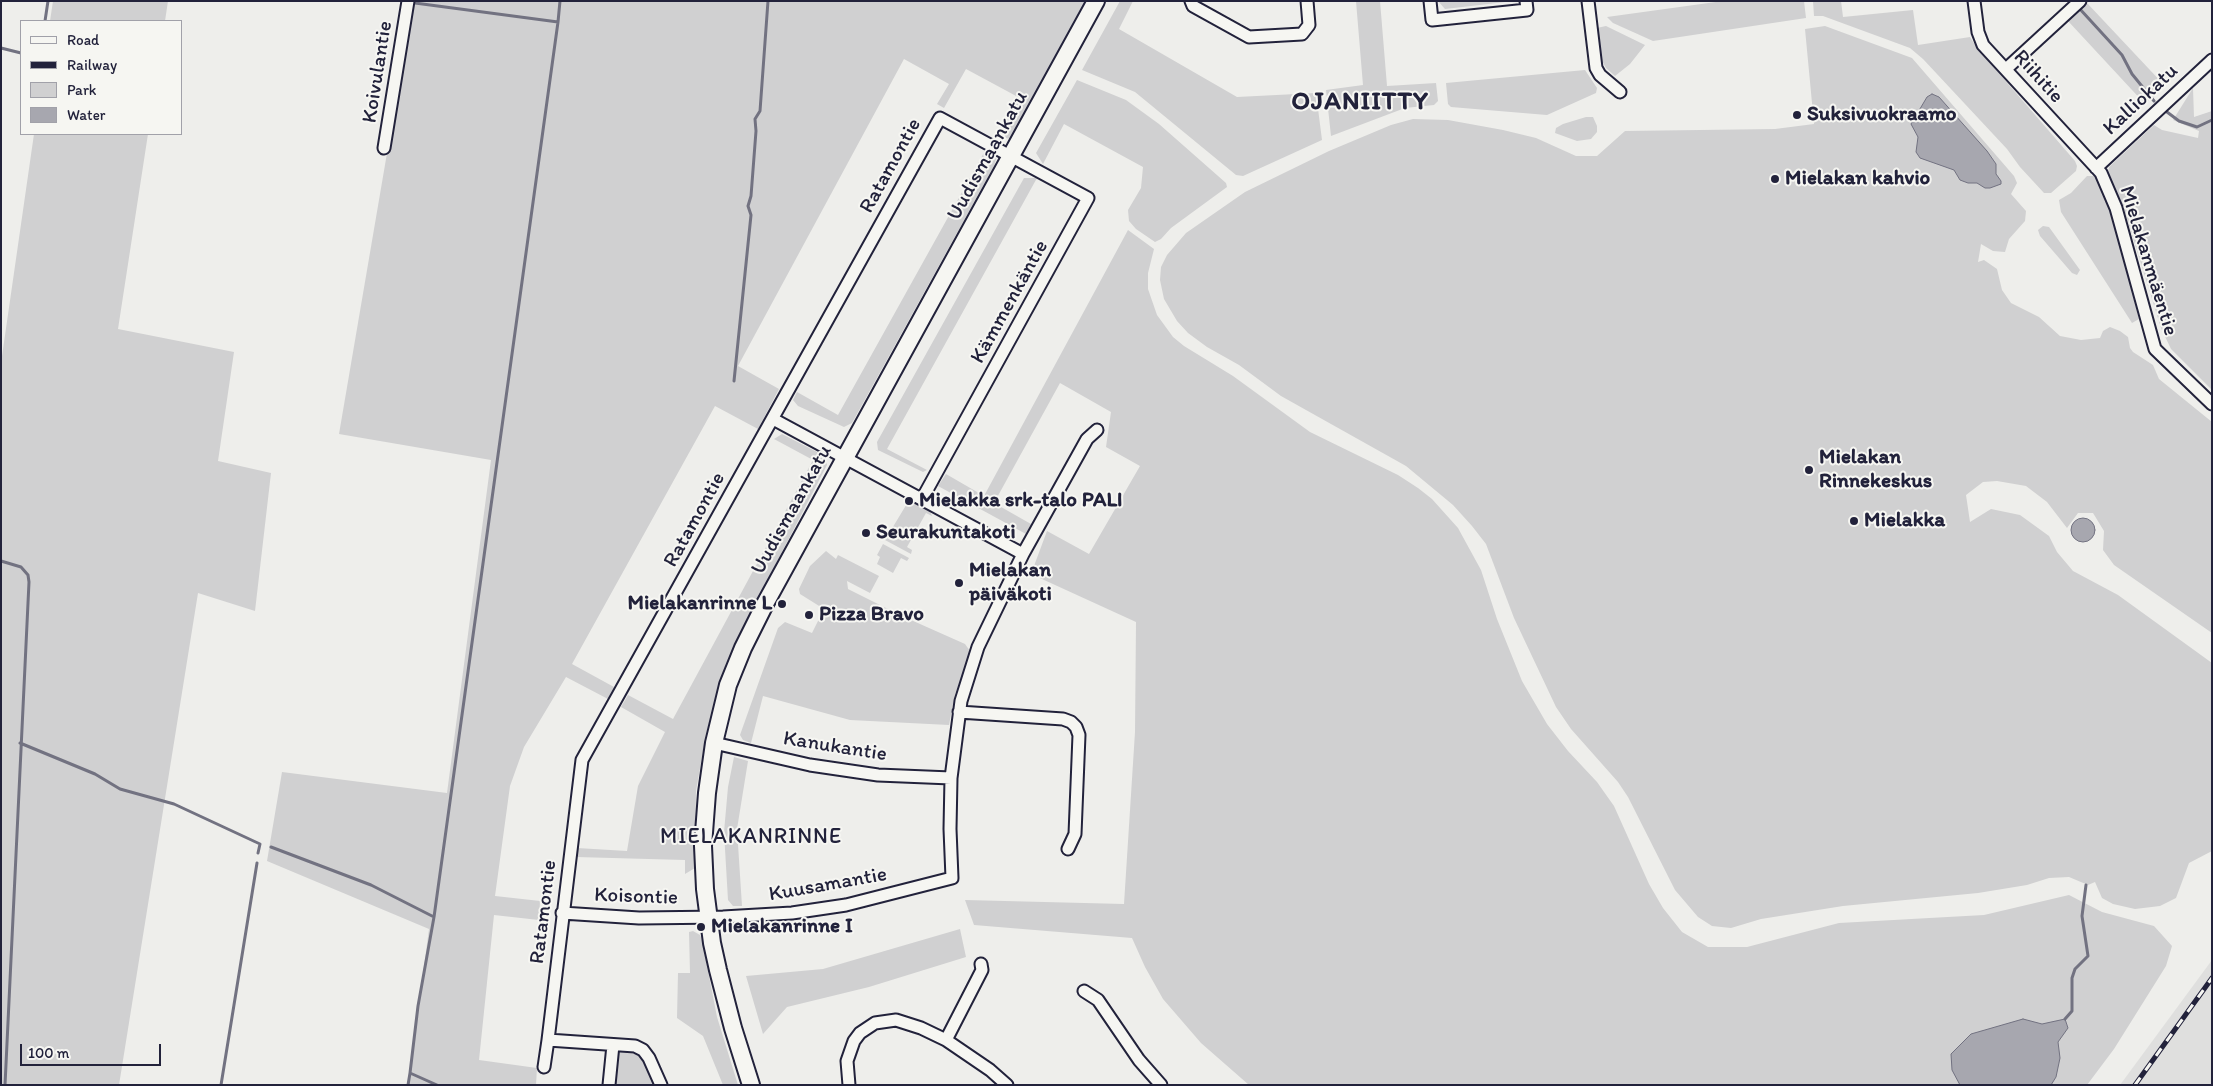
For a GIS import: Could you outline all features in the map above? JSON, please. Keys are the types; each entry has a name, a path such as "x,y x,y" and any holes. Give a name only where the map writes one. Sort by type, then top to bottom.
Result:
{"street":[{"name":"Koivulantie","path":"384,148 408,1"},
{"name":"Uudismaankatu","path":"751,1085 725,999 708,918 703,846 706,793 714,743 728,686 766,602 1096,1"},
{"path":"1191,1 1193,6 1249,37 1302,34 1309,25 1307,1"},
{"path":"1430,1 1432,20 1527,10 1526,1"},
{"path":"1588,1 1596,68 1600,75 1620,92"},
{"name":"Riihitie","path":"1974,1 1978,32 1983,44 2096,168"},
{"path":"2006,69 2080,1"},
{"name":"Kalliokatu","path":"2096,168 2212,60"},
{"name":"Ratamontie","path":"544,1067 582,760 940,118 1012,157"},
{"name":"Kämmenkäntie","path":"922,499 1088,198 1012,157"},
{"name":"Mielakanmäentie","path":"2096,168 2101,173 2116,208 2154,349 2212,404"},
{"path":"773,419 1023,554"},
{"path":"952,778 959,712 978,647 1023,554 1087,439 1097,430"},
{"path":"959,712 1063,719 1071,722 1076,727 1079,735 1076,834 1068,849"},
{"name":"Kanukantie","path":"714,743 810,765 878,775 952,778"},
{"name":"Kuusamantie","path":"708,918 818,910 875,898 952,878 950,829 952,778"},
{"name":"Koisontie","path":"562,913 639,918 708,918"},
{"path":"946,1040 982,970 981,964"},
{"path":"1084,990 1098,1000 1139,1060 1161,1085"},
{"path":"849,1085 846,1072 849,1051 860,1033 875,1023 885,1020 905,1022 946,1040 990,1070 1006,1085"},
{"path":"548,1040 635,1046 643,1050 649,1058 661,1085"},
{"path":"609,1085 613,1045"}],"shaded area":[{"path":"2212,960 2212,1085 2120,1085"}],"green space":[{"path":"53,1 168,1 165,20 50,20"},
{"path":"413,1 1087,1 1014,136 1010,139 998,136 1018,97 966,69 944,108 937,104 949,84 904,59 738,366 779,389 758,429 715,406 572,664 614,687 608,699 566,677 524,747 510,786 495,896 540,901 539,920 494,915 479,1060 537,1068 536,1085 408,1085 429,929 267,861 282,772 447,793 491,460 339,434"},
{"path":"1120,1 1133,1 1119,29 1237,97 1316,93 1322,140 1243,176 1236,175 1135,92 1082,70"},
{"path":"1356,1 1380,1 1387,86 1436,83 1438,101 1434,105 1405,108 1331,136 1326,90 1363,85"},
{"path":"1438,1 1514,1 1445,9"},
{"path":"1723,1 1804,1 1806,18 1653,41 1613,23 1607,17"},
{"path":"1813,1 1841,1 1843,17 1913,10 1918,45 1970,37 1977,48 2075,161 2076,171 2051,193 2044,193 2020,167 2007,149 1923,59 1910,48 1823,16 1814,16"},
{"path":"2087,3 2165,86 2145,104 2068,21"},
{"path":"1606,26 1645,45 1630,64 1615,76 1606,68 1602,61 1597,28"},
{"path":"1825,26 1912,58 2014,176 2017,183 2011,194 2026,211 2025,221 2009,239 2005,252 1993,251 1981,244 1978,262 1984,260 1997,269 2002,290 2011,303 2039,317 2060,336 2081,340 2100,338 2103,331 2110,327 2120,331 2128,337 2130,348 2133,352 2153,365 2159,379 2212,422 2212,633 2114,565 2103,550 2104,531 2093,513 2078,513 2067,528 2047,502 2026,486 1997,481 1983,482 1966,495 1970,522 1991,509 2020,515 2049,536 2057,552 2073,571 2118,595 2212,663 2212,851 2189,863 2176,898 2160,906 2135,909 2113,904 2102,898 2095,882 2088,885 2069,877 2049,878 2027,885 1978,893 1843,906 1761,919 1731,928 1712,926 1698,917 1675,890 1628,797 1618,782 1571,729 1556,707 1514,618 1486,544 1472,526 1453,505 1406,466 1281,396 1239,365 1207,347 1188,333 1177,321 1164,299 1160,280 1161,267 1167,255 1186,233 1245,192 1329,151 1391,125 1413,119 1448,120 1503,130 1536,138 1576,156 1597,156 1625,131 1775,129 1814,124 1805,29"},
{"path":"1585,70 1597,88 1596,93 1547,115 1451,107 1448,104 1446,83"},
{"path":"1077,80 1126,100 1159,124 1226,183 1227,187 1155,242 1136,229 1129,221 1128,210 1141,188 1143,167 1064,124 1043,164 1036,153"},
{"path":"2193,88 2194,117 2212,111 2212,390 2171,349 2161,328 2123,206 2108,172 2109,167 2154,125 2162,130 2198,138 2199,131 2173,120"},
{"path":"1586,117 1593,117 1597,126 1597,132 1591,139 1577,141 1555,133 1556,128 1563,124"},
{"path":"34,135 148,135 118,329 234,352 218,461 271,473 255,611 198,593 119,1085 1,1085 1,363"},
{"path":"986,149 993,153 996,159 994,166 852,423 844,427 798,406 793,400 797,392 838,415"},
{"path":"2087,176 2099,176 2108,198 2139,319 2132,323 2061,212 2059,200 2071,193"},
{"path":"1024,178 1037,178 887,449 927,470 923,472 878,450 877,442"},
{"path":"2043,226 2049,227 2080,270 2077,275 2072,273 2040,236 2038,230"},
{"path":"1128,230 1154,249 1148,273 1148,289 1157,315 1173,337 1184,346 1233,376 1310,432 1398,475 1418,488 1432,499 1458,528 1481,570 1497,619 1522,681 1547,724 1568,751 1597,782 1614,806 1649,884 1663,908 1682,932 1708,947 1747,947 1839,923 1984,915 2069,895 2102,912 2154,926 2172,946 2166,966 2114,1049 2087,1085 2041,1085 2025,1073 2068,1027 2064,1019 1994,1085 1249,1085 1201,1043 1163,999 1145,967 1132,938 974,925 965,900 1124,904 1135,732 1136,622 1031,574 1047,531 1089,554 1140,466 1106,447 1111,412 1060,383 994,503 1031,524 1026,534 938,486 946,474 984,496"},
{"path":"782,434 817,452 826,460 827,465 739,635 726,664 706,734 696,791 695,868 685,874 685,860 576,857 577,848 627,851 638,786 665,732 621,707 628,695 673,719 813,460 774,439"},
{"path":"908,502 919,504 930,511 932,516 926,513 907,547 912,550 911,554 885,540"},
{"path":"883,544 909,558 907,561 901,558 893,573 877,564 880,557 877,555"},
{"path":"826,551 836,559 838,555 879,576 870,593 847,581 848,589 965,644 970,651 970,657 955,694 949,725 850,720 763,696 751,743 743,740 740,735 778,628 785,622 812,633 824,609 800,594 799,589 810,566"},
{"path":"734,757 748,761 737,829 742,906 733,906 728,900 724,832 728,787"},
{"path":"960,929 966,957 869,987 787,1007 763,1034 746,976 823,969"},
{"path":"693,931 700,935 702,940 717,1017 738,1085 723,1085 703,1036 677,1018 678,973 690,973 689,932"},
{"path":"620,1050 640,1052 657,1085 615,1085 617,1053"}],"water":[{"path":"1932,94 1939,97 1987,151 1996,164 1996,174 2001,184 1985,188 1977,183 1968,183 1960,180 1954,170 1920,158 1916,152 1918,137 1911,124 1927,97"},
{"path":"2083,518 2091,522 2095,530 2091,538 2083,542 2075,538 2071,530 2075,522"},
{"path":"2023,1019 2042,1024 2065,1019 2068,1028 2058,1042 2060,1058 2056,1077 2051,1085 1960,1085 1952,1070 1951,1054 1971,1034"}],"waterway":[{"path":"45,20 48,1"},
{"path":"415,3 558,22 560,1"},
{"path":"734,381 751,215 748,206 751,196 756,131 755,119 760,111 768,1"},
{"path":"2079,8 2122,55 2132,74 2154,101"},
{"path":"434,917 558,22"},
{"path":"1,48 20,53"},
{"path":"2167,112 2179,121 2197,127 2212,120"},
{"path":"1,561 21,567 28,575 29,582 5,1085"},
{"path":"20,743 95,774 120,789 174,804 260,844 258,853"},
{"path":"271,847 371,885 434,917 418,1006 410,1073 437,1085"},
{"path":"221,1085 257,863"},
{"path":"2065,1019 2072,1011 2072,978 2075,969 2088,956 2082,916 2086,885"},
{"path":"408,1085 410,1073"}],"railway":[{"path":"2135,1085 2212,978"}],"place":[{"name":"Suksivuokraamo","path":"1797,115"},
{"name":"Mielakan kahvio","path":"1775,179"},
{"name":"Mielakan Rinnekeskus","path":"1809,470"},
{"name":"Mielakka srk-talo PALI","path":"909,501"},
{"name":"Mielakka","path":"1854,521"},
{"name":"Seurakuntakoti","path":"866,533"},
{"name":"Mielakan päiväkoti","path":"959,583"},
{"name":"Mielakanrinne L","path":"782,604"},
{"name":"Pizza Bravo","path":"809,615"},
{"name":"Mielakanrinne I","path":"701,927"}],"district":[{"name":"OJANIITTY","path":"1360,102"},
{"name":"MIELAKANRINNE","path":"751,837"}]}
